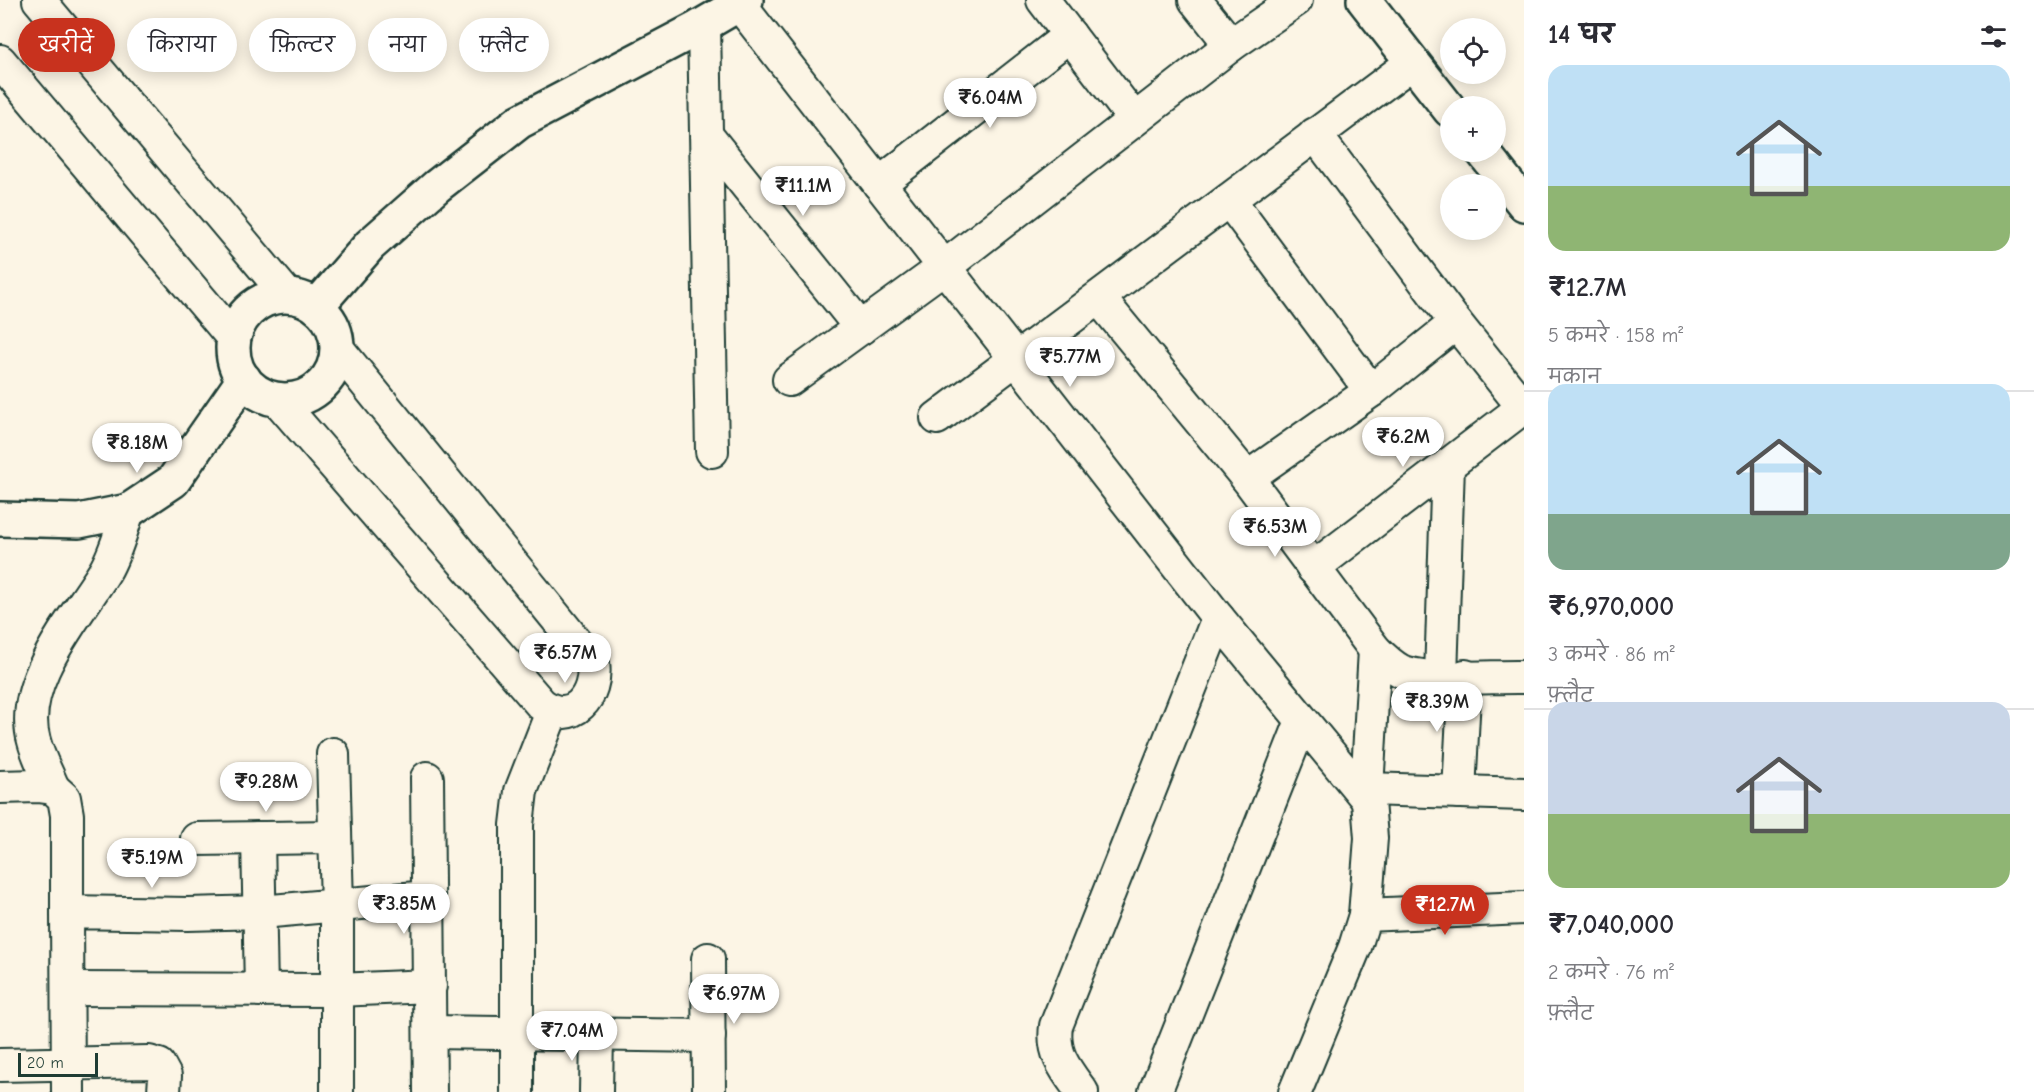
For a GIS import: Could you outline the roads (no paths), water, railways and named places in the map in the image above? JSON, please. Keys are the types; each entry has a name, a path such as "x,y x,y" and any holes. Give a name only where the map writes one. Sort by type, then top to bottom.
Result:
{"street":[{"path":"39,0 287,295"},
{"path":"1043,0 1134,119"},
{"path":"1195,0 1231,45"},
{"path":"789,380 943,268 1231,45 1296,0"},
{"path":"1364,0 1440,97"},
{"path":"317,306 370,245 437,186 519,122 704,25 742,2 943,268 1218,618 1302,721 1367,794 1459,792 1524,794"},
{"path":"704,25 712,451"},
{"path":"879,184 1070,35"},
{"path":"0,61 234,339"},
{"path":"938,418 1413,62"},
{"path":"1313,568 1524,407 1456,323 1315,134"},
{"path":"707,136 861,328"},
{"path":"1491,162 1524,204"},
{"path":"1229,200 1371,391"},
{"path":"287,295 303,298 317,306 328,318 336,333 338,349 335,365 327,380 315,391 297,398 277,399 264,396 244,379 237,367 234,339 238,326 255,305 270,297 287,295"},
{"path":"1099,298 1247,478 1376,650 1402,672 1453,676 1524,677"},
{"path":"1247,478 1371,391 1456,323"},
{"path":"277,399 541,704 552,712 561,713 571,711 582,703 591,692 595,678 593,663 338,349"},
{"path":"0,519 79,521 128,511 173,481 244,379"},
{"path":"1448,465 1453,676 1459,792"},
{"path":"68,1078 67,815 64,798 53,788 33,740 31,716 36,692 48,657 106,568 128,511"},
{"path":"1082,1092 1059,1059 1054,1042 1056,1026 1218,618"},
{"path":"1295,1092 1355,947 1365,915 1371,838 1367,794 1376,650"},
{"path":"517,1092 517,825 521,791 552,712"},
{"path":"1155,1092 1302,721"},
{"path":"333,754 337,906 337,1092"},
{"path":"427,778 430,1092"},
{"path":"0,787 53,788"},
{"path":"197,839 335,837"},
{"path":"258,838 261,990"},
{"path":"67,912 188,914 261,912 428,897"},
{"path":"1365,915 1524,908"},
{"path":"708,959 709,1092"},
{"path":"69,988 337,990 430,986"},
{"path":"430,1032 709,1036"},
{"path":"596,1092 597,1033"},
{"path":"0,1065 68,1078 149,1062 159,1065 165,1076 164,1092"}]}
